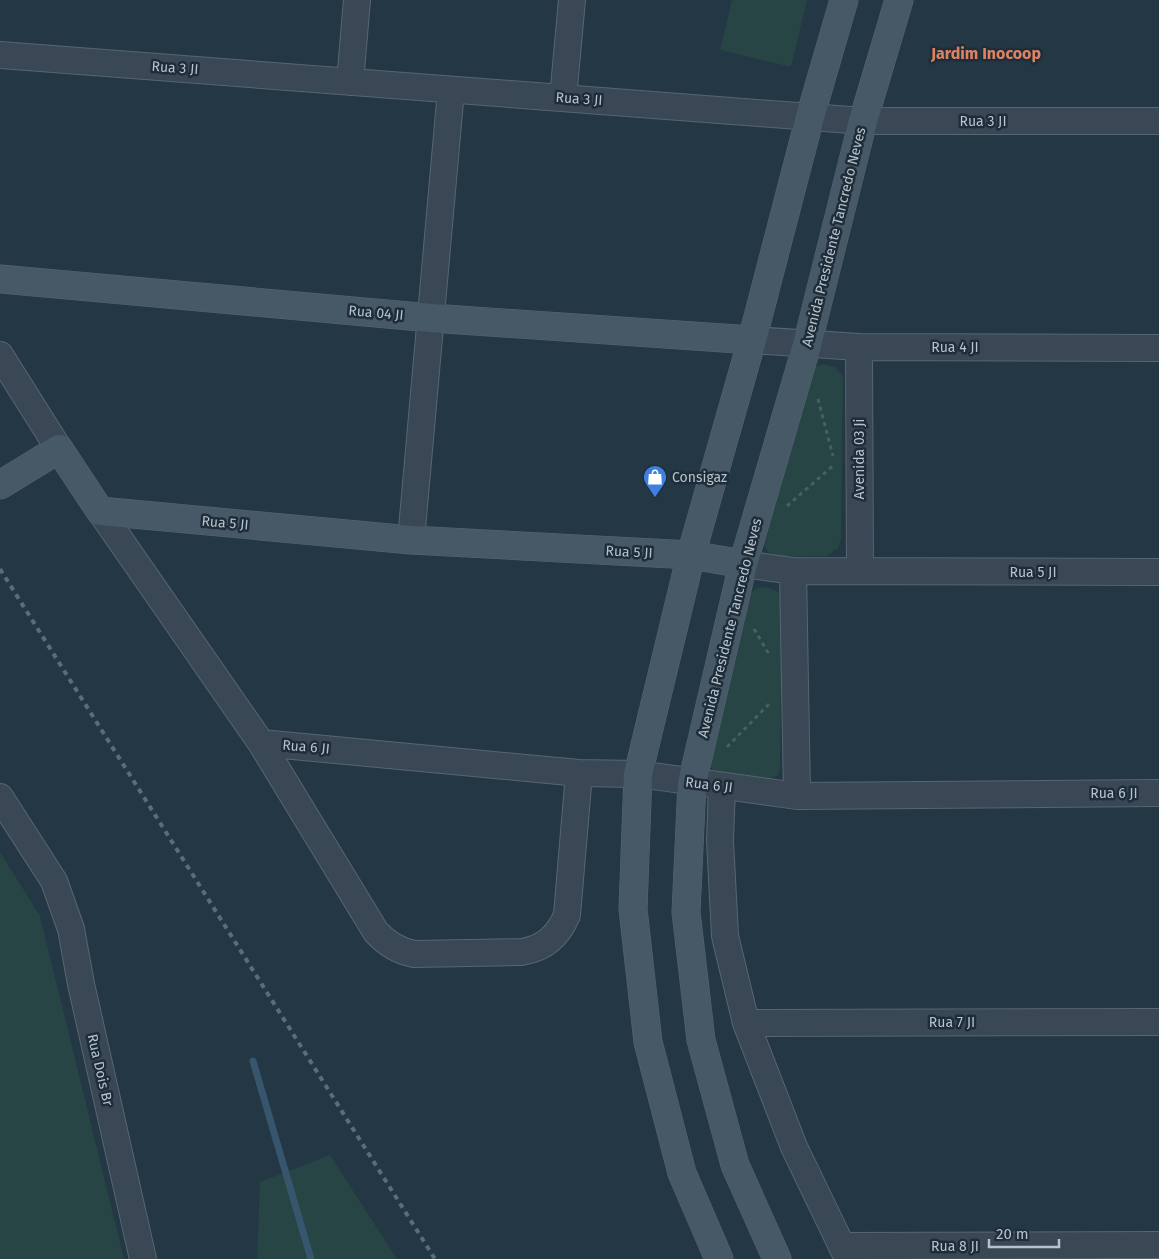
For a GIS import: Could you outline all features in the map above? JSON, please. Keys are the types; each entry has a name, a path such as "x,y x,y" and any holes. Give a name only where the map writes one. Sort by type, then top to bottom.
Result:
{"street":[{"path":"350,82 357,0"},
{"path":"563,98 572,0"},
{"path":"719,1259 682,1173 648,1042 633,909 638,774 691,555 752,340 810,117 844,0"},
{"name":"Avenida Presidente Tancredo Neves","path":"777,1259 735,1165 701,1040 686,912 692,783 743,564 808,345 863,121 900,0"},
{"name":"Rua 3 JI","path":"0,55 863,121 1159,121"},
{"path":"411,540 451,90"},
{"name":"Rua 04 JI","path":"0,279 431,318 752,340"},
{"name":"Rua 4 JI","path":"752,340 859,347 1159,348"},
{"name":"Avenida 03 Ji","path":"859,347 860,571"},
{"path":"0,355 100,511 261,743 376,932 389,945 414,954 522,952 539,947 553,937 559,931 566,915 579,773"},
{"path":"0,486 59,449"},
{"name":"Rua 5 JI","path":"100,511 411,540 691,555 793,571 1159,572"},
{"path":"793,571 797,796"},
{"name":"Rua 6 JI","path":"261,743 579,773 638,774 692,783 797,796 1159,793"},
{"path":"722,786 720,840 725,936 746,1023 794,1147 845,1252"},
{"name":"Rua Dois Br","path":"0,797 54,881 71,930 81,984 143,1259"},
{"name":"Rua 7 JI","path":"746,1023 1159,1022"},
{"name":"Rua 8 JI","path":"845,1252 1135,1252 1159,1245"}],"path":[{"path":"786,507 836,463 818,399"},
{"path":"735,596 773,661"},
{"path":"726,748 774,699"}],"green space":[{"path":"732,0 807,0 791,67 720,50"},
{"path":"823,364 835,367 843,377 841,539 838,548 827,556 777,557 768,552 763,542 814,367"},
{"path":"765,587 777,591 782,596 780,770 778,775 768,780 715,774 709,763 750,593 758,588"},
{"path":"0,852 40,916 124,1259 0,1259"},
{"path":"330,1155 397,1259 257,1259 260,1182"}],"waterway":[{"path":"253,1061 311,1259"}],"railway":[{"path":"0,569 435,1259"}],"place":[{"name":"Consigaz","path":"655,498"}],"district":[{"name":"Jardim Inocoop","path":"986,53"}]}
